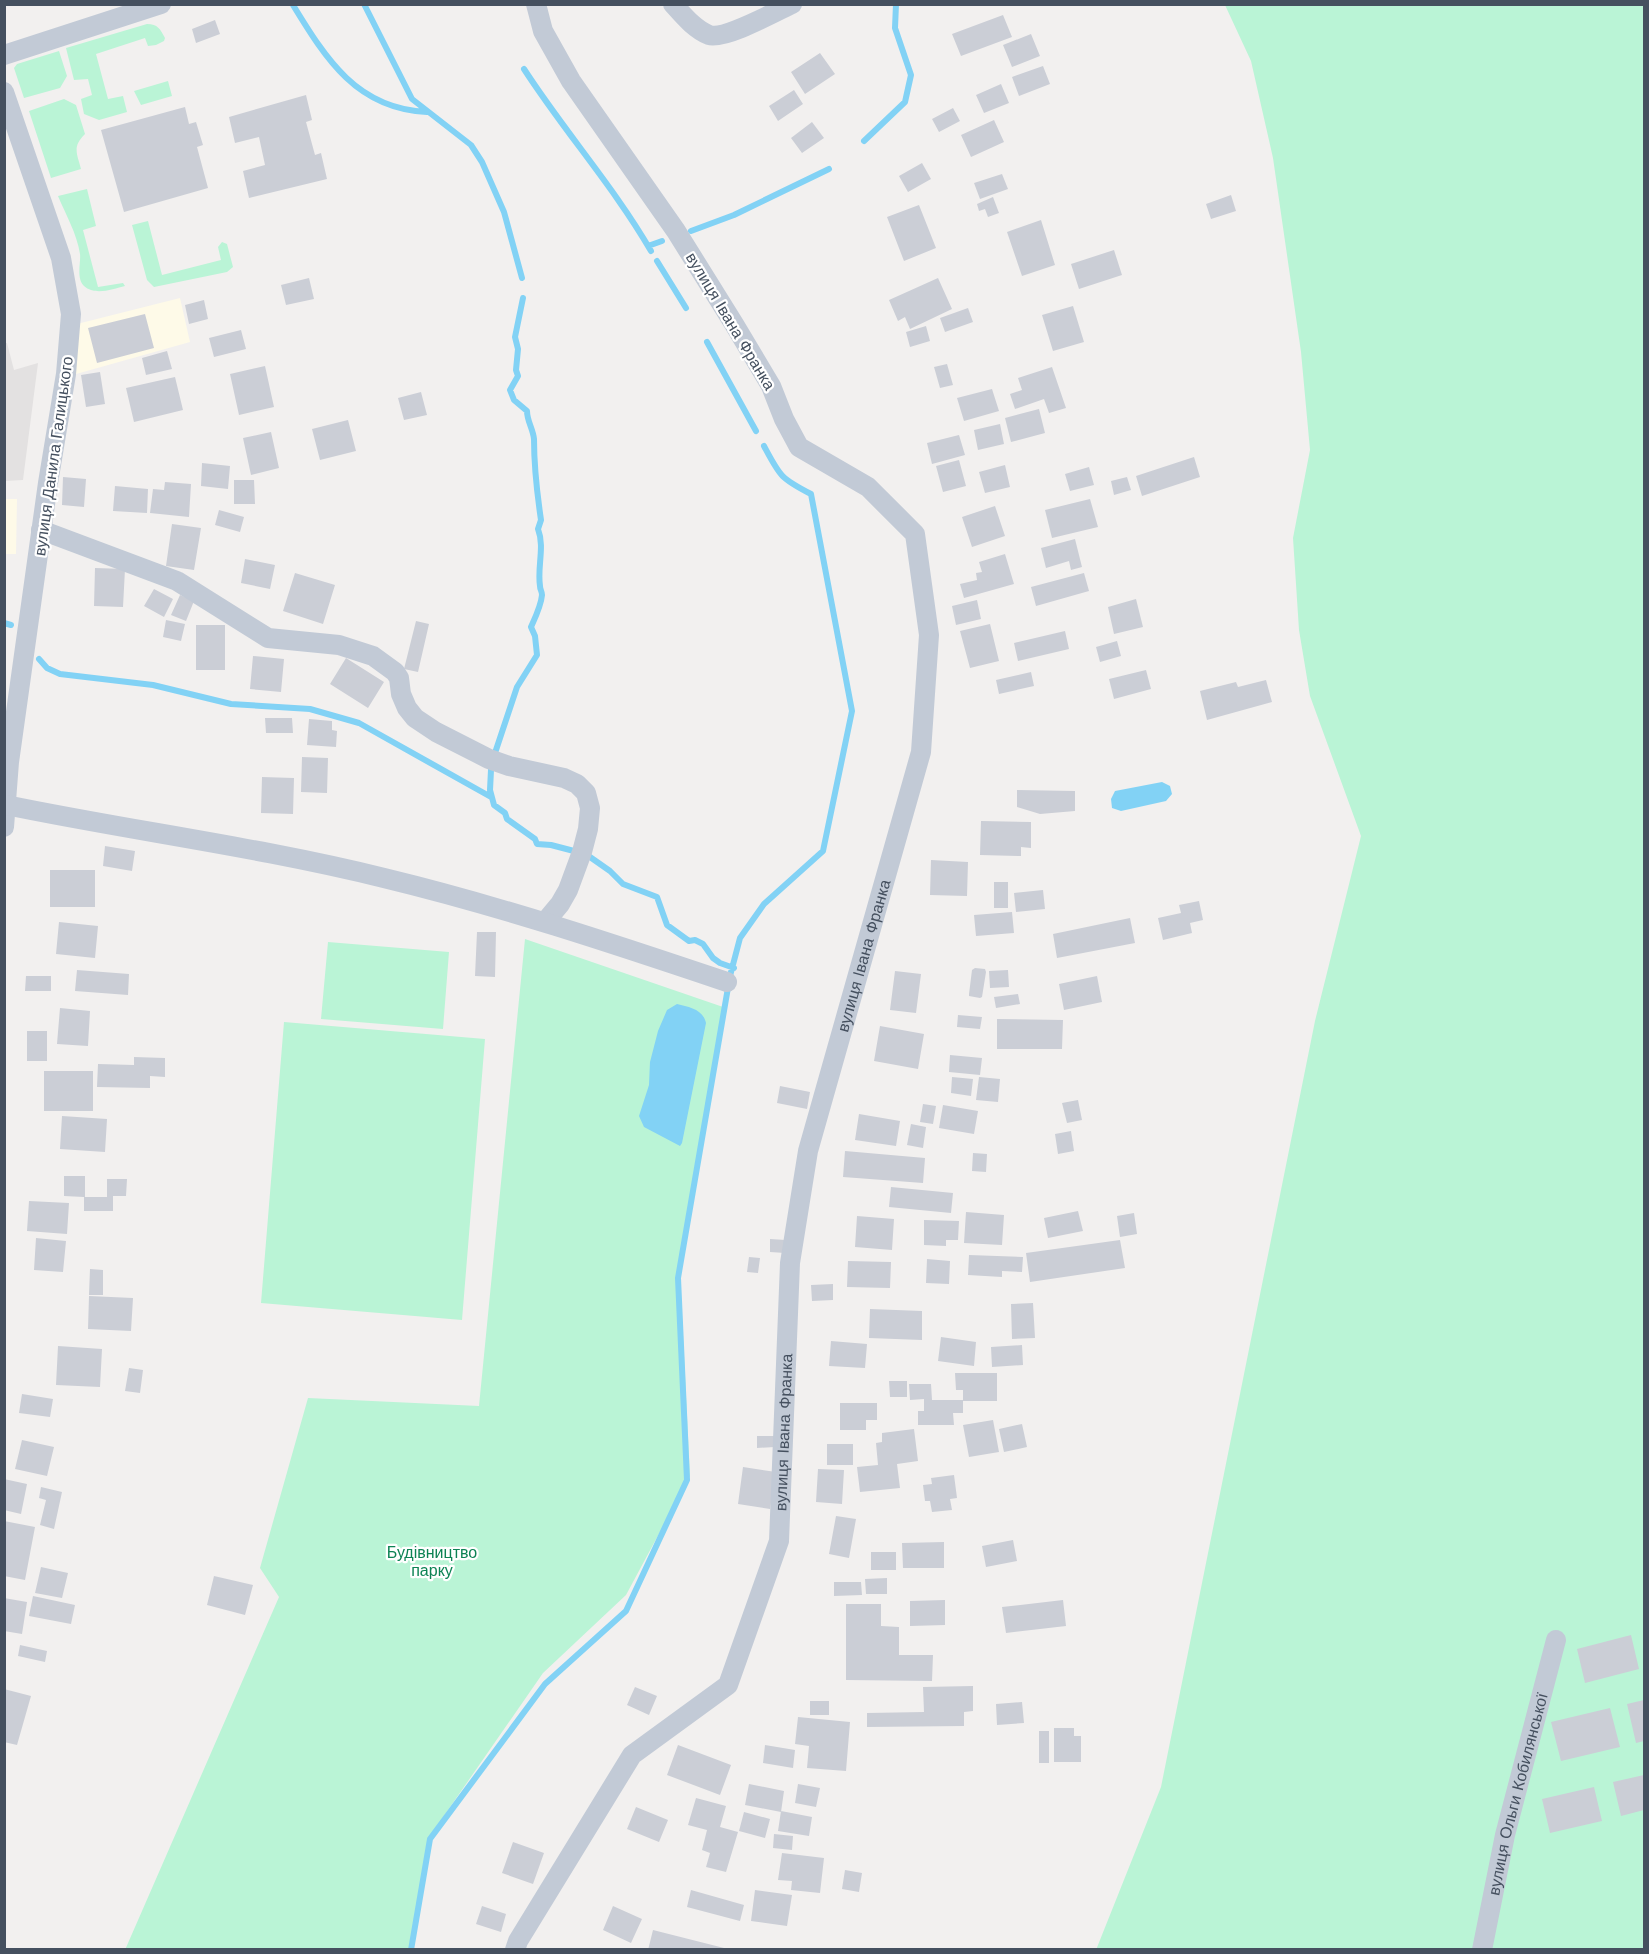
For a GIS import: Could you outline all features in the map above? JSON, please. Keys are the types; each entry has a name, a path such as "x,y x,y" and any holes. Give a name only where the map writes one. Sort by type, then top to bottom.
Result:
{"street":[{"path":"4,55 161,4"},
{"name":"вулиця Івана Франка","path":"515,1950 518,1941 632,1755 728,1685 779,1541 790,1263 808,1150 921,752 929,635 915,534 868,487 798,447 771,386 734,324 676,231 571,81 543,31 536,4"},
{"path":"673,4 694,26 711,36 725,34 792,4"},
{"name":"вулиця Данила Галицького","path":"4,92 61,258 71,314 66,374 41,530 9,762 4,827"},
{"path":"41,530 177,581 268,638 339,645 373,656 395,672 399,678 400,694 415,718 436,732 489,759 564,778 577,784 586,794 590,808 588,829 568,890 545,922"},
{"path":"6,805 271,852 386,878 545,922 727,982"},
{"name":"вулиця Ольги Кобилянської","path":"1482,1950 1505,1835 1556,1640"}],"shaded area":[{"path":"180,298 190,342 69,376 73,325"},
{"path":"5,343 7,343 14,370 38,363 23,480 5,481"},
{"path":"5,499 17,499 16,554 5,554"}],"green space":[{"path":"1225,5 1644,5 1644,1949 1096,1950 1161,1787 1315,1021 1361,836 1310,696 1299,630 1293,538 1310,450 1301,352 1273,158 1251,61"},
{"path":"147,24 158,28 165,38 164,41 148,46 145,38 96,54 108,99 123,96 127,112 99,120 84,114 81,99 92,95 88,79 74,80 66,48"},
{"path":"59,51 67,76 60,88 24,98 14,68 17,64"},
{"path":"168,81 172,96 141,105 134,91"},
{"path":"64,99 76,105 85,134 77,147 81,169 51,178 29,111"},
{"path":"87,189 96,226 83,230 98,287 123,283 125,286 93,291 82,283 79,275 79,247 58,196"},
{"path":"148,221 162,275 221,260 218,247 222,242 227,244 233,267 227,272 154,287 147,280 132,225"},
{"name":"Будівництво парку","path":"525,939 726,1008 680,1275 690,1476 626,1595 543,1673 432,1833 413,1949 125,1950 279,1597 260,1568 308,1398 479,1406"},
{"path":"328,942 449,952 443,1029 321,1019"},
{"path":"284,1022 485,1039 462,1320 261,1303"}],"water":[{"path":"1162,782 1170,786 1172,794 1166,801 1121,811 1112,808 1111,799 1115,791"},
{"path":"677,1004 699,1012 706,1023 680,1146 644,1127 639,1116 649,1085 650,1062 658,1031 667,1010"}],"building":[{"path":"1003,15 1012,37 961,56 952,34"},
{"path":"215,20 220,34 196,43 192,29"},
{"path":"1031,34 1040,56 1012,67 1003,45"},
{"path":"820,53 835,74 805,94 791,72"},
{"path":"1043,66 1050,84 1019,96 1012,77"},
{"path":"1001,84 1009,103 984,113 976,95"},
{"path":"794,90 803,104 778,121 769,106"},
{"path":"306,95 312,120 306,122 315,155 321,153 327,179 249,198 243,171 265,165 259,137 235,143 229,117"},
{"path":"185,107 189,124 196,122 203,145 197,147 208,188 124,212 101,130"},
{"path":"953,108 960,121 939,132 932,119"},
{"path":"994,120 1004,142 971,157 961,135"},
{"path":"812,122 824,138 802,153 791,138"},
{"path":"922,163 931,179 908,192 899,176"},
{"path":"1002,174 1008,189 980,199 974,183"},
{"path":"1231,195 1236,211 1211,219 1206,204"},
{"path":"993,197 999,213 988,217 985,209 979,211 977,204"},
{"path":"919,205 936,248 904,261 887,217"},
{"path":"1041,220 1055,265 1022,276 1007,232"},
{"path":"1114,250 1122,275 1079,289 1071,264"},
{"path":"309,278 314,299 286,305 281,285"},
{"path":"938,278 952,309 910,329 905,317 898,321 889,300"},
{"path":"204,300 208,319 189,324 185,305"},
{"path":"1073,306 1084,342 1053,351 1042,315"},
{"path":"968,308 973,322 945,332 940,318"},
{"path":"145,314 154,348 97,363 88,328"},
{"path":"926,326 930,341 910,347 906,332"},
{"path":"241,330 246,349 214,357 209,338"},
{"path":"167,351 172,369 146,375 142,358"},
{"path":"947,364 953,385 940,388 934,367"},
{"path":"265,366 274,407 239,415 230,374"},
{"path":"1052,367 1066,408 1049,413 1044,399 1015,409 1010,394 1022,390 1018,378"},
{"path":"100,372 105,404 86,407 81,375"},
{"path":"175,377 183,410 134,422 126,388"},
{"path":"992,389 999,411 964,421 957,398"},
{"path":"421,392 427,415 404,420 398,398"},
{"path":"1039,409 1045,433 1011,442 1005,418"},
{"path":"348,420 356,451 320,460 312,429"},
{"path":"1000,424 1004,444 978,450 974,430"},
{"path":"271,432 279,468 251,475 243,438"},
{"path":"959,435 965,455 932,464 927,443"},
{"path":"1194,457 1200,477 1142,496 1136,476"},
{"path":"959,460 966,486 943,492 936,466"},
{"path":"202,463 230,466 228,489 201,486"},
{"path":"1005,465 1010,487 985,493 979,472"},
{"path":"1089,467 1094,485 1070,491 1065,474"},
{"path":"63,477 86,479 84,507 62,505"},
{"path":"1127,477 1131,490 1114,495 1111,481"},
{"path":"234,480 254,480 255,504 234,504"},
{"path":"165,482 191,484 189,517 150,513 153,489 164,490"},
{"path":"115,486 148,489 147,513 113,511"},
{"path":"1090,499 1098,527 1052,538 1045,510"},
{"path":"995,506 1005,536 972,547 962,517"},
{"path":"219,510 244,517 240,532 215,525"},
{"path":"172,524 201,528 194,570 166,566"},
{"path":"1075,539 1082,567 1071,570 1069,561 1046,568 1041,548"},
{"path":"1005,554 1014,584 964,598 960,584 977,580 976,573 982,572 979,562"},
{"path":"245,559 275,565 270,589 241,583"},
{"path":"95,568 125,569 123,607 94,606"},
{"path":"295,573 335,585 323,624 283,611"},
{"path":"1084,573 1089,591 1036,606 1031,587"},
{"path":"154,589 173,599 164,617 144,606"},
{"path":"180,595 194,601 186,621 171,615"},
{"path":"1136,599 1143,627 1114,634 1108,607"},
{"path":"977,600 981,619 956,625 952,606"},
{"path":"166,620 185,624 181,641 163,637"},
{"path":"416,621 429,624 418,672 404,669"},
{"path":"990,624 999,661 970,668 960,631"},
{"path":"196,625 225,625 225,670 196,670"},
{"path":"1065,631 1069,649 1018,661 1014,643"},
{"path":"1117,641 1121,656 1100,662 1096,647"},
{"path":"253,656 284,659 281,692 250,689"},
{"path":"346,658 384,682 368,708 330,684"},
{"path":"1146,670 1151,689 1114,699 1109,679"},
{"path":"1031,672 1034,686 999,694 996,680"},
{"path":"1266,680 1272,702 1207,720 1200,691 1236,682 1238,687"},
{"path":"265,718 292,718 293,733 266,733"},
{"path":"309,719 332,721 332,730 337,731 336,747 307,745"},
{"path":"302,757 328,758 327,793 301,792"},
{"path":"262,777 294,778 293,814 261,813"},
{"path":"1017,790 1075,791 1075,811 1040,814 1017,807"},
{"path":"981,821 1031,822 1031,848 1021,847 1021,856 980,855"},
{"path":"105,846 135,851 132,871 103,866"},
{"path":"931,860 968,862 967,896 930,895"},
{"path":"50,870 95,870 95,907 50,907"},
{"path":"994,882 1008,882 1008,908 994,908"},
{"path":"1043,890 1045,909 1016,912 1014,893"},
{"path":"1199,901 1203,920 1190,923 1192,933 1163,940 1158,918 1181,913 1179,905"},
{"path":"1012,912 1014,933 976,936 974,915"},
{"path":"1130,918 1135,943 1057,958 1053,934"},
{"path":"59,922 98,926 95,958 56,954"},
{"path":"477,932 496,932 495,977 475,976"},
{"path":"985,969 986,972 980,998 969,996 972,970"},
{"path":"77,970 129,974 128,995 75,991"},
{"path":"1008,970 1009,987 990,988 989,971"},
{"path":"895,971 921,974 916,1013 890,1010"},
{"path":"26,976 51,976 51,991 25,991"},
{"path":"1097,976 1102,1002 1064,1010 1059,984"},
{"path":"1018,994 1020,1004 996,1008 994,997"},
{"path":"60,1008 90,1011 88,1046 57,1044"},
{"path":"958,1015 982,1017 980,1029 957,1027"},
{"path":"997,1019 1063,1020 1062,1049 997,1049"},
{"path":"880,1026 924,1034 918,1069 874,1061"},
{"path":"27,1031 47,1031 47,1061 27,1061"},
{"path":"950,1055 982,1058 980,1075 949,1072"},
{"path":"134,1057 165,1058 165,1077 150,1076 150,1088 97,1087 98,1064 134,1065"},
{"path":"44,1071 93,1071 93,1111 44,1111"},
{"path":"952,1077 973,1079 971,1096 951,1093"},
{"path":"979,1077 1000,1079 998,1102 976,1100"},
{"path":"780,1086 810,1092 807,1109 777,1103"},
{"path":"1078,1100 1082,1120 1067,1123 1062,1103"},
{"path":"923,1104 936,1106 933,1124 920,1122"},
{"path":"943,1105 978,1111 974,1134 939,1128"},
{"path":"859,1114 900,1121 896,1146 855,1140"},
{"path":"62,1116 107,1119 105,1152 60,1149"},
{"path":"911,1124 926,1127 923,1148 907,1145"},
{"path":"1071,1131 1074,1151 1058,1154 1055,1134"},
{"path":"845,1151 925,1158 923,1183 843,1177"},
{"path":"973,1153 987,1154 986,1172 972,1171"},
{"path":"64,1176 85,1176 85,1197 107,1197 107,1179 127,1179 126,1196 113,1196 113,1211 84,1211 84,1197 64,1196"},
{"path":"891,1187 953,1193 951,1213 889,1207"},
{"path":"29,1201 69,1203 67,1234 27,1231"},
{"path":"1078,1211 1083,1231 1048,1238 1044,1218"},
{"path":"966,1212 1004,1215 1002,1245 964,1243"},
{"path":"1134,1213 1137,1234 1120,1237 1117,1216"},
{"path":"857,1216 894,1219 892,1250 855,1247"},
{"path":"924,1220 959,1221 958,1240 946,1240 946,1246 924,1245"},
{"path":"36,1238 66,1241 63,1272 34,1270"},
{"path":"770,1239 786,1240 785,1253 770,1252"},
{"path":"1120,1240 1125,1268 1030,1282 1026,1253"},
{"path":"969,1255 1023,1257 1022,1272 1002,1271 1002,1277 968,1275"},
{"path":"749,1257 760,1258 758,1273 747,1272"},
{"path":"927,1259 950,1261 949,1284 926,1283"},
{"path":"848,1261 891,1262 890,1288 847,1287"},
{"path":"90,1269 103,1270 103,1295 89,1295"},
{"path":"833,1284 833,1300 812,1301 811,1285"},
{"path":"89,1296 133,1298 131,1331 88,1329"},
{"path":"1033,1303 1035,1338 1012,1339 1011,1304"},
{"path":"870,1309 922,1311 922,1340 869,1338"},
{"path":"941,1337 976,1342 974,1366 938,1361"},
{"path":"831,1341 867,1344 865,1368 829,1366"},
{"path":"1022,1345 1023,1365 992,1367 991,1347"},
{"path":"58,1346 102,1349 100,1387 56,1385"},
{"path":"129,1368 143,1370 140,1393 125,1391"},
{"path":"955,1373 997,1373 997,1401 963,1401 963,1413 953,1413 954,1425 918,1425 918,1411 924,1411 924,1399 910,1400 909,1384 931,1384 932,1400 963,1400 963,1390 956,1390"},
{"path":"889,1381 907,1381 907,1397 890,1397"},
{"path":"22,1394 53,1399 50,1417 19,1413"},
{"path":"840,1403 877,1403 877,1420 866,1420 866,1430 840,1430"},
{"path":"993,1420 999,1452 969,1457 963,1425"},
{"path":"1022,1424 1027,1447 1004,1452 999,1429"},
{"path":"914,1429 918,1461 897,1464 900,1488 860,1492 857,1467 878,1465 876,1443 882,1442 882,1433"},
{"path":"757,1436 774,1436 775,1447 757,1448"},
{"path":"22,1440 54,1447 47,1476 15,1469"},
{"path":"827,1444 853,1444 853,1465 827,1465"},
{"path":"743,1467 776,1472 770,1509 738,1504"},
{"path":"818,1469 844,1470 842,1504 816,1502"},
{"path":"954,1475 957,1498 950,1499 952,1510 932,1512 930,1501 925,1501 923,1485 932,1484 931,1478"},
{"path":"4,1479 27,1484 21,1514 4,1510"},
{"path":"41,1487 62,1492 54,1529 40,1525 46,1500 39,1498"},
{"path":"836,1516 856,1519 849,1558 829,1554"},
{"path":"4,1521 35,1527 25,1580 4,1576"},
{"path":"1013,1540 1017,1561 986,1567 982,1546"},
{"path":"944,1542 944,1568 903,1568 902,1543"},
{"path":"871,1552 896,1552 896,1570 871,1570"},
{"path":"41,1567 68,1573 62,1598 35,1593"},
{"path":"214,1576 253,1585 245,1615 207,1605"},
{"path":"887,1578 887,1594 866,1594 865,1579"},
{"path":"834,1582 861,1582 862,1595 834,1596"},
{"path":"33,1596 75,1605 71,1624 29,1616"},
{"path":"4,1598 27,1602 22,1634 4,1631"},
{"path":"945,1600 945,1625 910,1626 910,1601"},
{"path":"1063,1600 1066,1626 1006,1633 1002,1607"},
{"path":"846,1604 881,1604 881,1626 899,1627 899,1655 933,1655 932,1681 846,1680"},
{"path":"1631,1635 1639,1669 1585,1683 1577,1649"},
{"path":"20,1645 47,1651 45,1662 18,1656"},
{"path":"973,1686 973,1711 964,1712 964,1726 867,1727 867,1713 924,1712 923,1687"},
{"path":"635,1687 657,1696 649,1715 627,1705"},
{"path":"4,1689 31,1696 17,1745 4,1742"},
{"path":"1644,1700 1644,1741 1636,1743 1627,1704"},
{"path":"810,1701 829,1701 829,1715 810,1715"},
{"path":"1022,1702 1024,1723 997,1725 996,1704"},
{"path":"1610,1708 1620,1747 1561,1761 1551,1722"},
{"path":"798,1717 850,1722 846,1771 807,1768 809,1746 795,1744"},
{"path":"1054,1728 1074,1728 1074,1736 1081,1736 1081,1762 1054,1762"},
{"path":"1039,1731 1049,1731 1049,1763 1039,1763"},
{"path":"678,1745 731,1765 720,1795 667,1775"},
{"path":"765,1745 795,1750 793,1768 763,1763"},
{"path":"1644,1775 1644,1810 1621,1816 1613,1782"},
{"path":"749,1784 784,1791 781,1812 745,1805"},
{"path":"798,1784 820,1788 816,1807 795,1803"},
{"path":"1594,1787 1602,1821 1550,1833 1542,1799"},
{"path":"696,1798 726,1806 720,1827 738,1832 726,1872 706,1867 710,1853 702,1850 707,1830 688,1825"},
{"path":"636,1807 668,1820 659,1842 627,1829"},
{"path":"781,1811 812,1817 809,1836 778,1831"},
{"path":"744,1812 770,1819 765,1838 739,1831"},
{"path":"774,1834 793,1836 792,1850 773,1848"},
{"path":"513,1842 544,1853 533,1884 502,1873"},
{"path":"782,1853 824,1858 820,1893 791,1890 792,1881 778,1880"},
{"path":"845,1870 862,1873 859,1892 842,1889"},
{"path":"691,1890 744,1905 740,1921 687,1907"},
{"path":"755,1890 792,1895 787,1926 751,1921"},
{"path":"482,1906 506,1914 501,1932 476,1924"},
{"path":"613,1906 642,1919 631,1943 603,1930"},
{"path":"653,1930 728,1949 728,1950 648,1950"}],"waterway":[{"path":"364,4 412,99 471,145 482,162 504,212 522,278"},
{"path":"864,141 905,102 911,75 895,28 896,4"},
{"path":"293,5 331,62 346,78 381,102 402,109 427,112"},
{"path":"524,69 621,204 651,251"},
{"path":"691,231 734,215 829,169"},
{"path":"648,246 662,241"},
{"path":"657,261 686,308"},
{"path":"495,753 517,687 537,655 535,636 531,627 542,595 539,579 541,543 538,529 541,520 534,439 527,411 514,400 510,390 518,376 516,370 518,349 515,337 523,298"},
{"path":"707,342 756,431"},
{"path":"411,1950 430,1839 545,1684 626,1611 687,1480 678,1278 730,976 740,938 764,904 823,851 852,711 811,494 782,475 764,446"},
{"path":"4,623 11,625"},
{"path":"39,659 47,668 60,674 153,685 231,704 310,709 359,723 491,797"},
{"path":"491,770 490,790 494,805 505,813 507,819 535,839 537,844 574,851"},
{"path":"590,857 610,871 623,884 657,897 667,925 689,941 695,940 703,944 713,958 734,968"}]}
